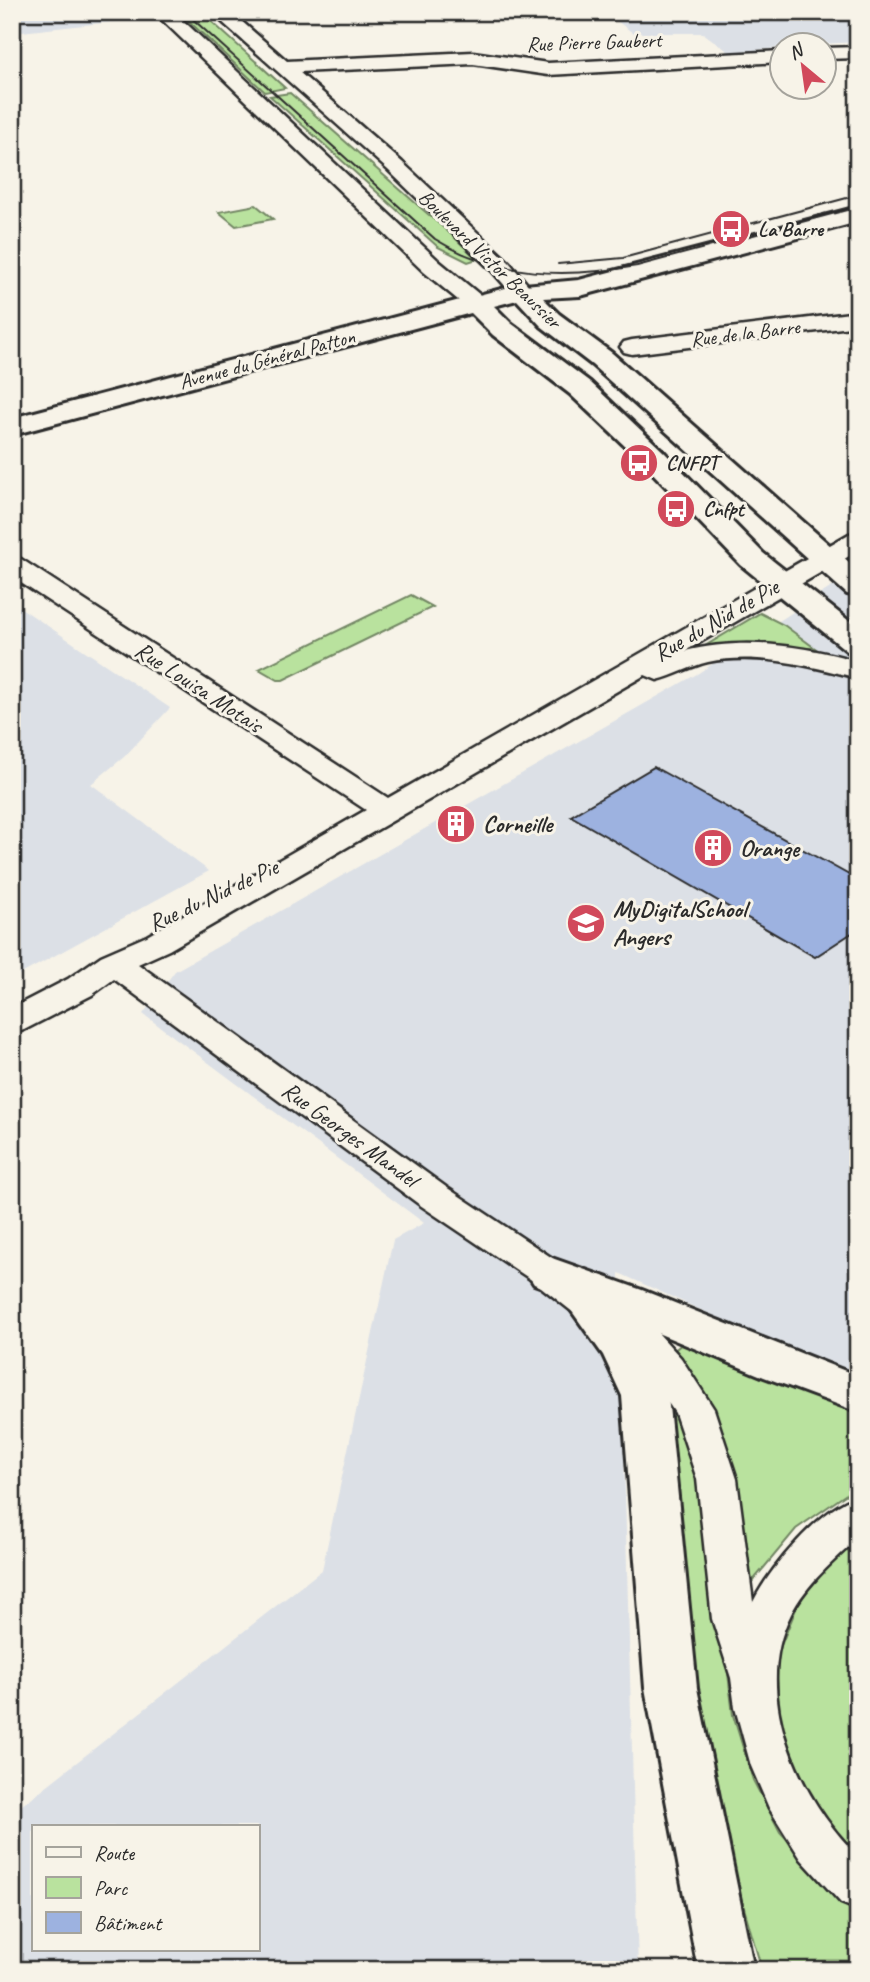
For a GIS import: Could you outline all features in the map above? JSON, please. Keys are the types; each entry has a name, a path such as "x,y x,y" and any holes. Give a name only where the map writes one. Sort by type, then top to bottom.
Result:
{"main road":[{"name":"Avenue du Général Patton","path":"12,427 522,291 580,288 858,214"},
{"name":"Avenue du Général Patton","path":"522,291 538,272 568,265"},
{"name":"Boulevard Victor Beaussier","path":"522,291 550,320 601,359 858,587"},
{"name":"Boulevard Victor Beaussier","path":"477,304 502,329 579,387 752,559 858,644"},
{"path":"781,582 811,578 858,613"},
{"path":"549,1273 622,1299 733,1347 858,1394"},
{"path":"588,1303 622,1347 645,1396 671,1688 726,1970"}],"street":[{"name":"Boulevard Victor Beaussier","path":"163,12 432,268 477,304"},
{"name":"Boulevard Victor Beaussier","path":"220,12 394,166 501,267 522,291"},
{"path":"838,53 858,52"},
{"name":"Rue Pierre Gaubert","path":"282,67 343,62 481,58 517,68 548,69 768,58"},
{"name":"Rue de la Barre","path":"632,347 858,319"},
{"name":"Rue du Nid de Pie","path":"12,1022 80,987 113,963 158,943 858,540"},
{"name":"Rue Louisa Motais","path":"12,565 386,810"},
{"name":"Rue du Nid de Pie","path":"576,704 694,657 729,653 793,653 858,670"},
{"name":"Rue du Nid de Pie","path":"12,998 63,971 113,963"},
{"name":"Rue Georges Mandel","path":"113,963 433,1196 549,1273 588,1303 607,1312 634,1332 667,1369 694,1409 717,1479 734,1619 752,1676 765,1747 790,1804 822,1850 858,1888"},
{"path":"752,1676 768,1615 801,1565 858,1513"}],"shaded area":[{"path":"12,12 113,12 120,21 12,33"},
{"path":"605,12 858,12 858,42 838,43 838,32 768,32 768,49 729,52 703,33 633,33"},
{"path":"858,570 858,1381 619,1273 638,1970 12,1970 12,1813 322,1570 393,1240 424,1223 143,1014 175,971 697,674"},
{"path":"12,602 170,708 124,757 91,784 209,871 12,979"}],"green space":[{"path":"179,12 201,12 285,88 265,92"},
{"path":"290,93 477,259 468,262 438,247 270,96"},
{"path":"256,205 273,219 236,226 219,212"},
{"path":"411,595 433,607 283,680 259,669"},
{"path":"760,613 784,625 816,649 768,644 705,646"},
{"path":"687,1340 858,1407 858,1486 796,1529 752,1582 729,1450 702,1391 672,1352"},
{"path":"671,1400 703,1465 733,1715 753,1780 780,1832 835,1891 858,1909 858,1970 762,1970 703,1767 666,1406"},
{"path":"858,1534 858,1862 810,1800 790,1758 778,1715 777,1655 798,1604 831,1556"}],"building":[{"name":"Orange","path":"654,767 858,880 858,929 815,957 571,816"}],"tram line":[{"path":"185,12 435,239 483,261 533,272 611,270 637,266 858,207"},
{"path":"558,264 623,258 858,195"}],"place":[{"name":"La Barre","path":"731,229"},
{"name":"CNFPT","path":"639,463"},
{"name":"Cnfpt","path":"676,509"},
{"name":"Corneille","path":"456,824"},
{"name":"Orange","path":"713,848"},
{"name":"MyDigitalSchool Angers","path":"586,923"}]}
